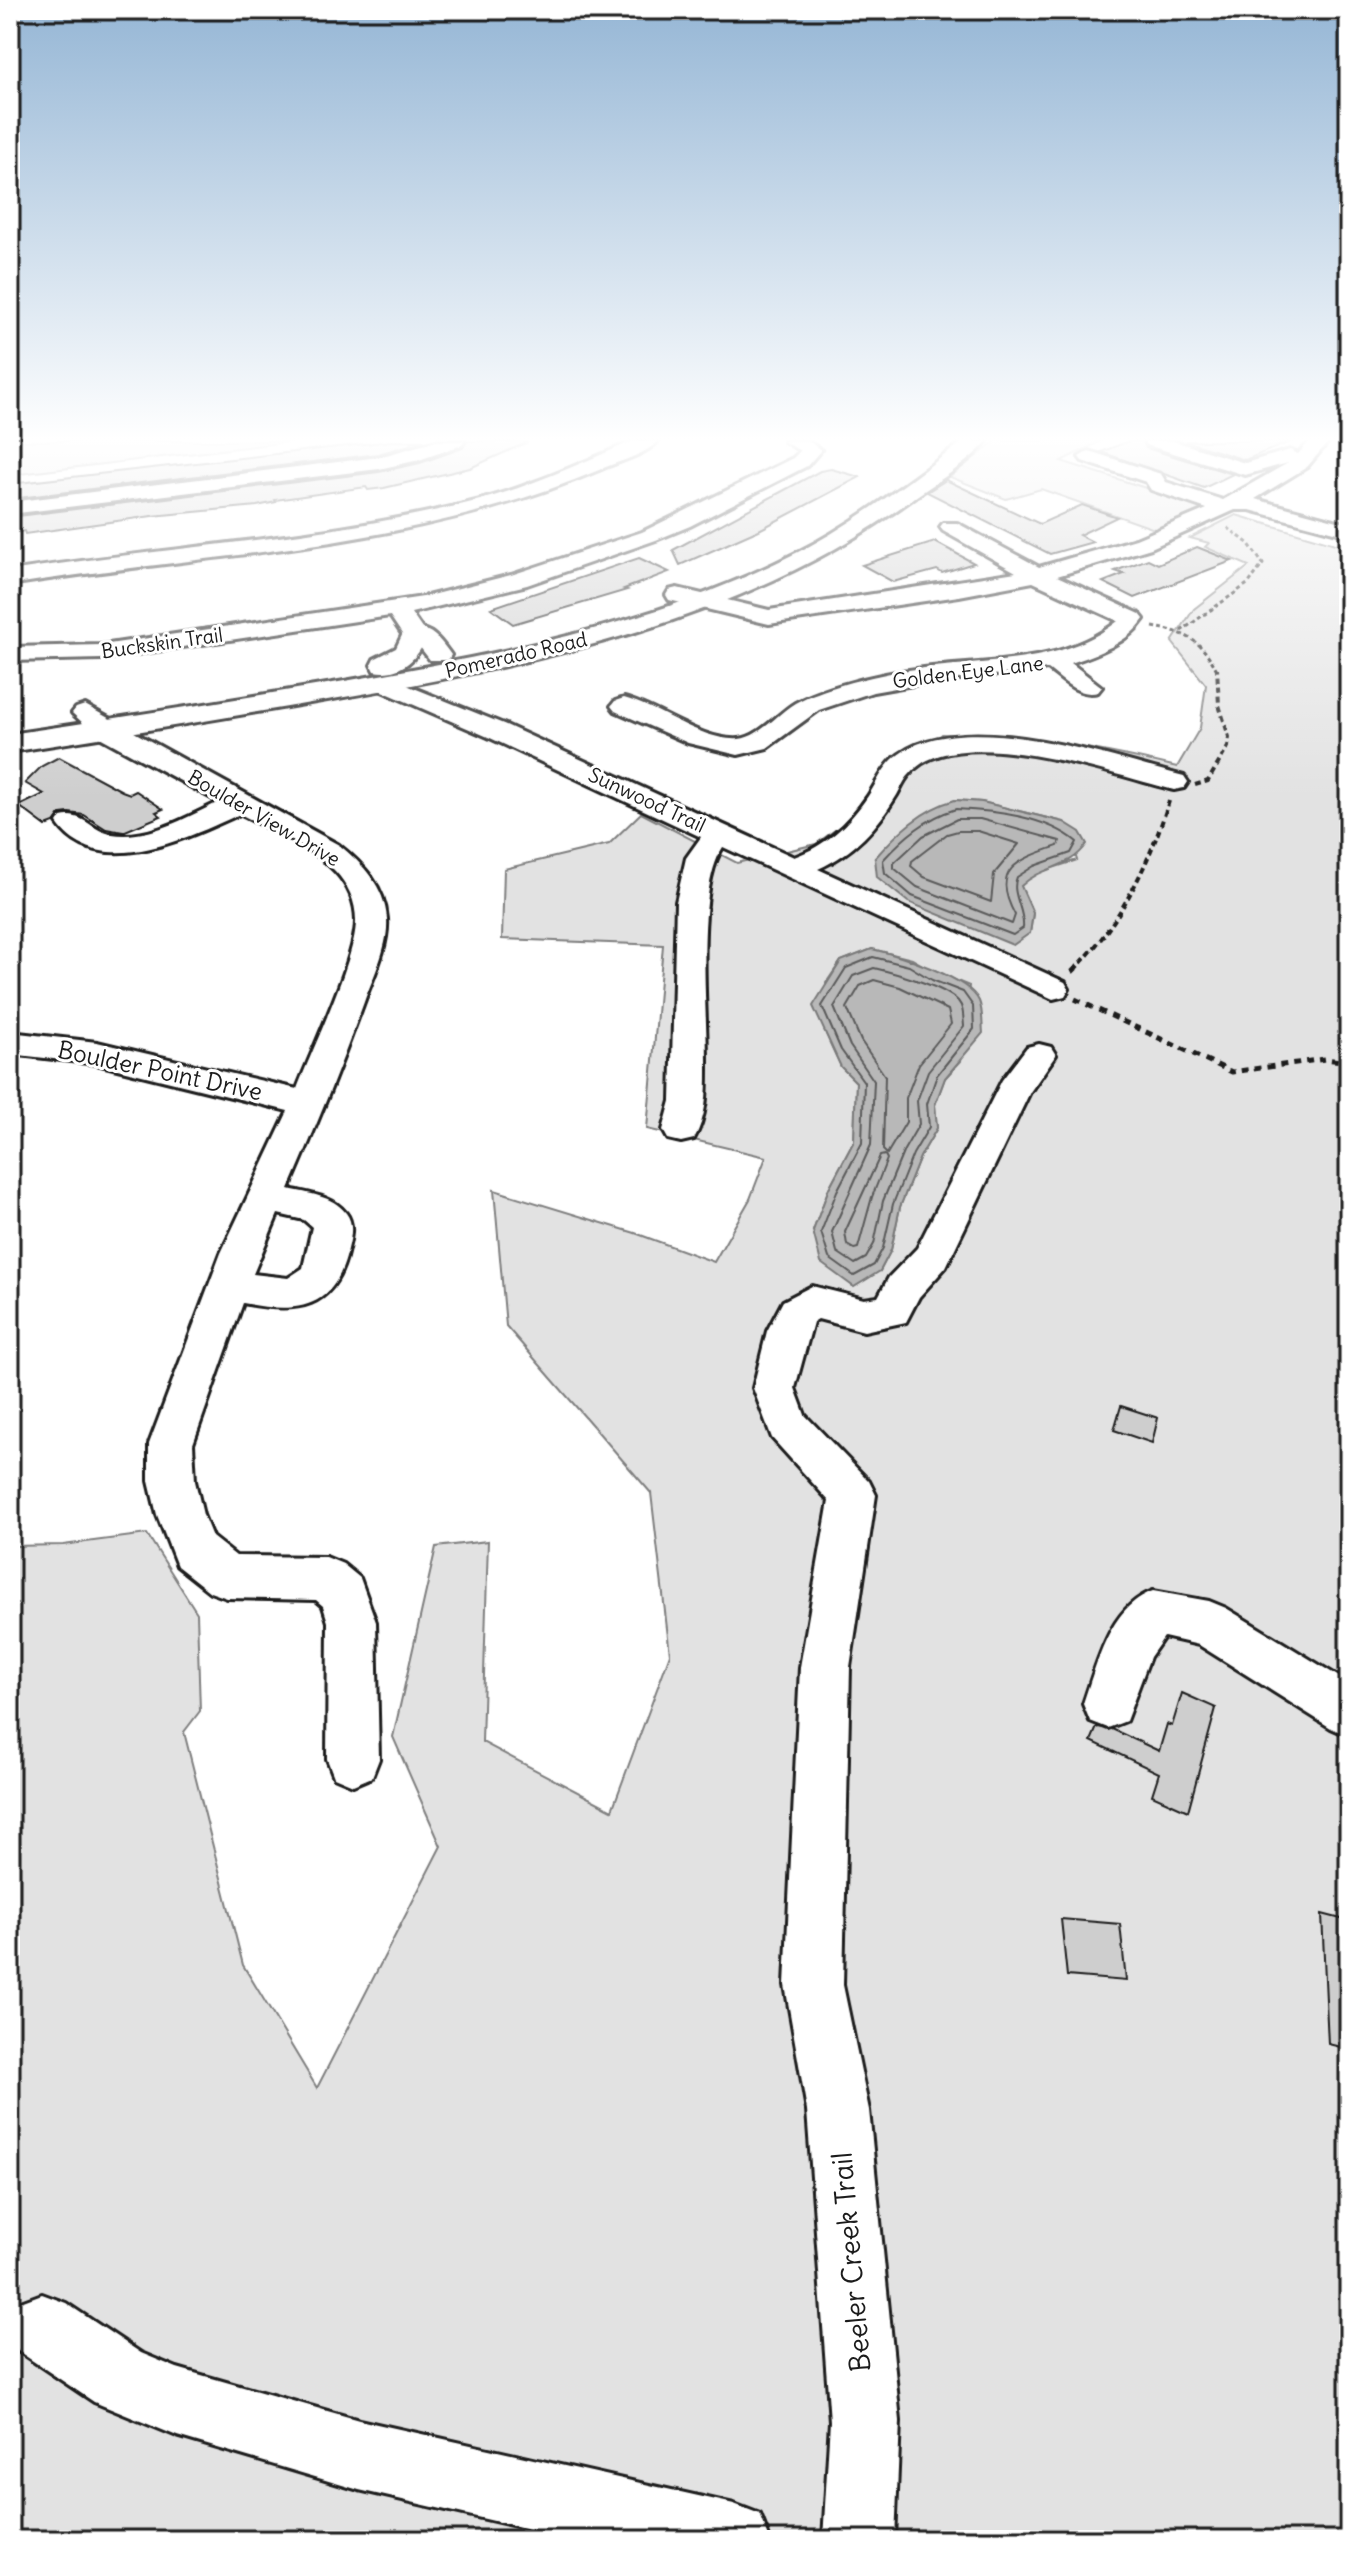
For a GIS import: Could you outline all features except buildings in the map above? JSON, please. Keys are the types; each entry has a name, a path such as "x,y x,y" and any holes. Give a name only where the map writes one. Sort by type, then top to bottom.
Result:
{"main road":[{"name":"Pomerado Road","path":"384,674 426,669 439,655 692,601 761,560"},
{"name":"Pomerado Road","path":"10,743 95,721 384,674 532,654 692,601 795,560"},
{"path":"384,674 408,652 414,635"},
{"name":"Pomerado Road","path":"10,724 95,721"}],"street":[{"path":"10,578 143,560"},
{"name":"Buckskin Trail","path":"10,654 102,652 397,608 519,580 578,560"},
{"path":"1010,560 1037,575"},
{"path":"692,601 707,618 736,624 758,622 769,617 1037,575 1091,560"},
{"name":"Golden Eye Lane","path":"624,706 718,744 738,747 763,739 783,721 810,706 863,686 918,676 1054,662 1101,642 1132,619 1037,575"},
{"path":"397,608 414,635 423,636 439,655"},
{"path":"1054,662 1089,687"},
{"name":"Sunwood Trail","path":"384,674 718,833 701,858 691,902 689,1101 681,1130"},
{"name":"Boulder View Drive","path":"95,721 329,851 345,864 366,890 372,921 365,955 309,1104 267,1194 230,1285 171,1444 172,1481 180,1515 194,1551 227,1577 326,1579 343,1593 352,1622 353,1759"},
{"path":"791,868 823,858 841,847 866,820 904,764 935,745 979,741 1084,758 1174,782"},
{"path":"71,823 82,833 128,845 148,842 241,803"},
{"path":"718,833 1053,989"},
{"name":"Boulder Point Drive","path":"10,1043 97,1053 309,1104"},
{"name":"Beeler Creek Trail","path":"859,2540 864,2406 838,2110 814,1985 825,1667 853,1495 787,1425 774,1388 788,1331 797,1312 812,1302 864,1315 892,1311 903,1288 932,1257 1014,1088 1039,1055"},
{"path":"230,1285 290,1294 305,1291 323,1273 331,1221 316,1209 267,1194"},
{"path":"1108,1704 1129,1645 1153,1613 1209,1624 1349,1711"},
{"path":"42,2327 118,2378 177,2402 359,2455 734,2540"}],"path":[{"path":"1260,560 1263,564 1249,583 1181,631 1203,649 1217,669 1219,705 1229,737 1228,747 1208,781 1199,785 1174,782 1163,822 1134,888 1079,966 1053,989 1232,1072 1325,1059 1349,1062"}],"shaded area":[{"path":"1235,560 1349,560 1349,2540 10,2540 10,1546 63,1545 147,1534 197,1613 200,1711 184,1732 243,1965 317,2088 441,1846 393,1737 436,1547 488,1541 482,1742 612,1810 670,1654 651,1493 506,1326 494,1190 635,1233 714,1262 750,1199 766,1157 647,1129 663,945 502,939 504,869 609,844 641,813 737,863 816,844 909,775 942,734 1060,744 1177,767 1200,728 1206,685 1172,642 1194,609 1249,566","holes":["955,800 982,802 1064,822 1077,860 1034,874 1020,886 1033,914 1030,933 875,858 914,821","872,949 912,959 969,986 961,1061 945,1078 935,1105 937,1128 920,1157 900,1207 891,1250 880,1271 813,1231 829,1188 854,1141 856,1082 841,1067 826,1034 826,983 841,961"]}],"water":[{"path":"955,800 982,802 1064,822 1080,832 1087,844 1065,863 1021,886 1033,913 1030,933 1013,945 908,902 877,877 875,858 892,840 932,809"},
{"path":"872,949 947,976 972,992 982,1012 983,1033 945,1078 935,1105 937,1128 920,1157 900,1207 891,1250 880,1271 854,1287 821,1263 813,1231 829,1188 854,1141 856,1082 841,1067 813,1006 841,961"}]}
